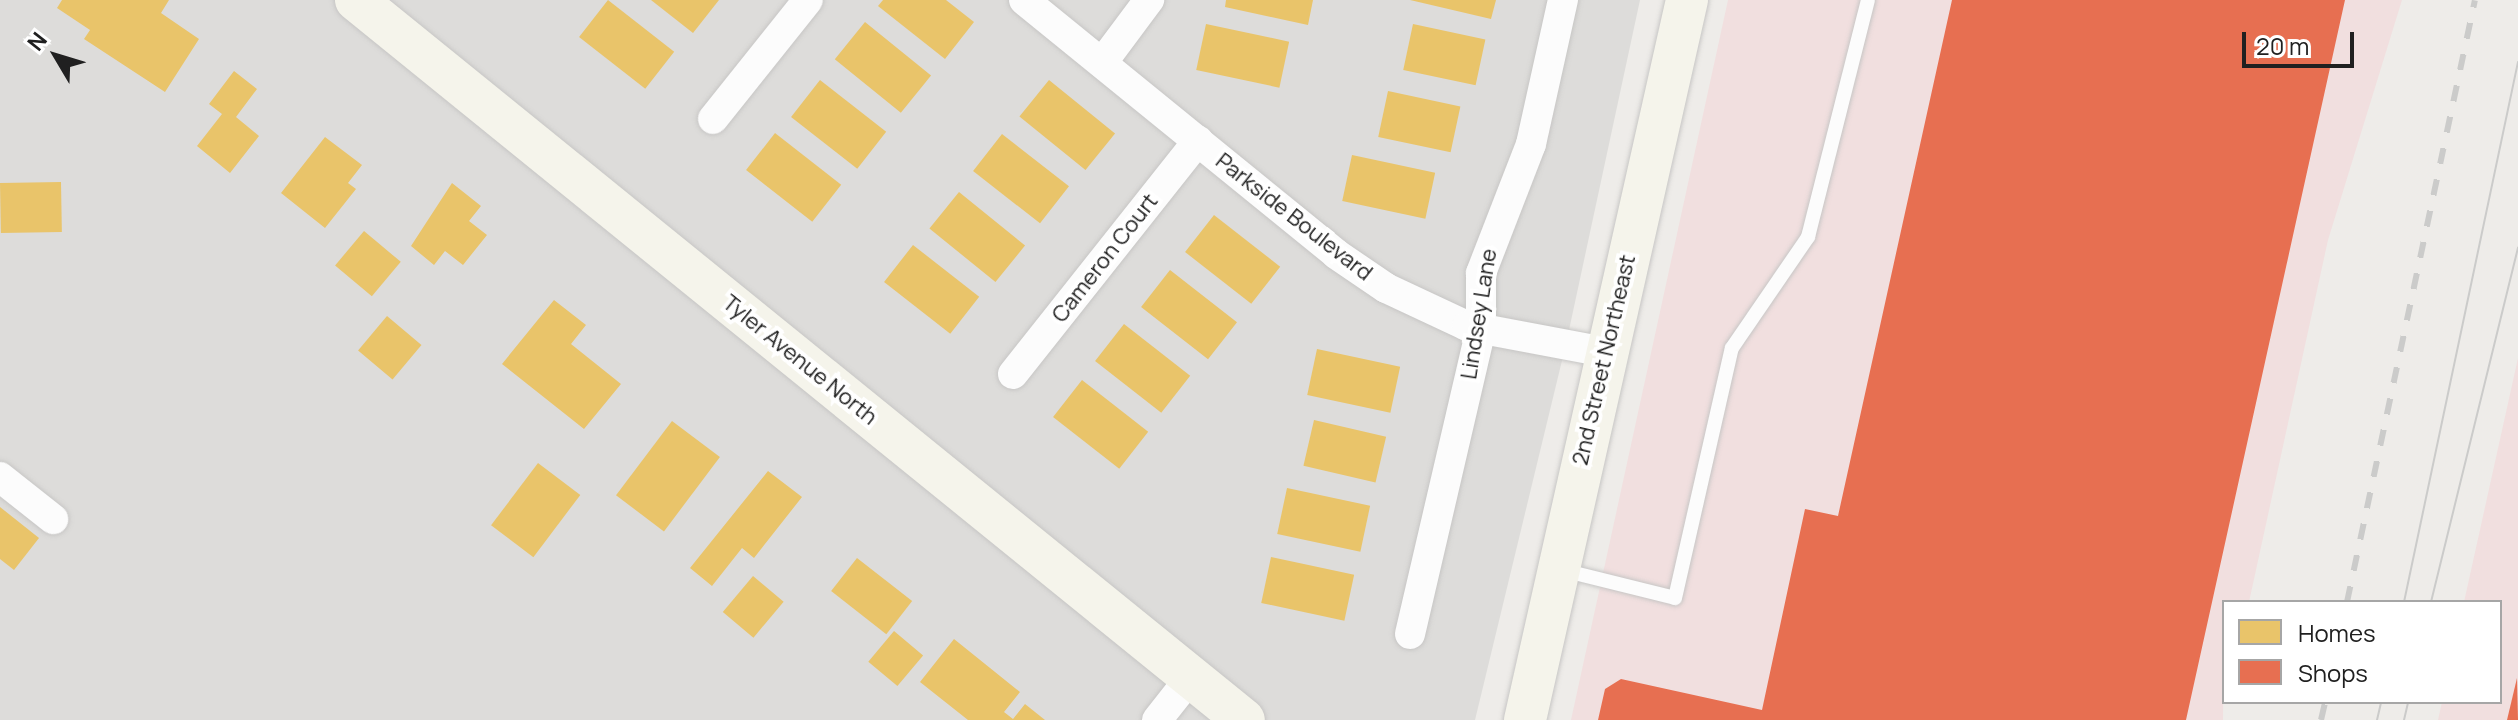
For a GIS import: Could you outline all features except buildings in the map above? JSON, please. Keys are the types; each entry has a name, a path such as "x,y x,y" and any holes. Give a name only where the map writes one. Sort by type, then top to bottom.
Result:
{"street":[{"name":"Tyler Avenue North","path":"356,0 1244,720"},
{"path":"713,119 808,0"},
{"name":"Parkside Boulevard","path":"1024,0 1386,288 1421,307 1481,328 1604,352"},
{"path":"1102,63 1149,0"},
{"name":"Lindsey Lane","path":"1410,634 1481,328 1481,273 1531,144 1563,0"},
{"name":"2nd Street Northeast","path":"1525,720 1604,352 1687,0"},
{"name":"Cameron Court","path":"1013,374 1198,141"},
{"path":"0,477 53,519"},
{"path":"1157,720 1191,677"}],"lane":[{"path":"1557,569 1675,598 1732,348 1808,237 1868,0"}],"shaded area":[{"path":"0,0 1640,0 1566,344 1475,720 0,720"},
{"path":"1728,0 2402,0 2328,240 2249,600 2222,600 2223,720 1571,720"},
{"path":"2518,358 2518,720 2438,720 2442,704 2502,704 2502,600 2464,600"}],"tram line":[{"path":"2404,600 2518,62"},
{"path":"2431,600 2518,248"},
{"path":"2377,720 2381,704"},
{"path":"2404,720 2408,704"}],"railway":[{"path":"2347,600 2475,0"},
{"path":"2321,720 2325,704"}]}
